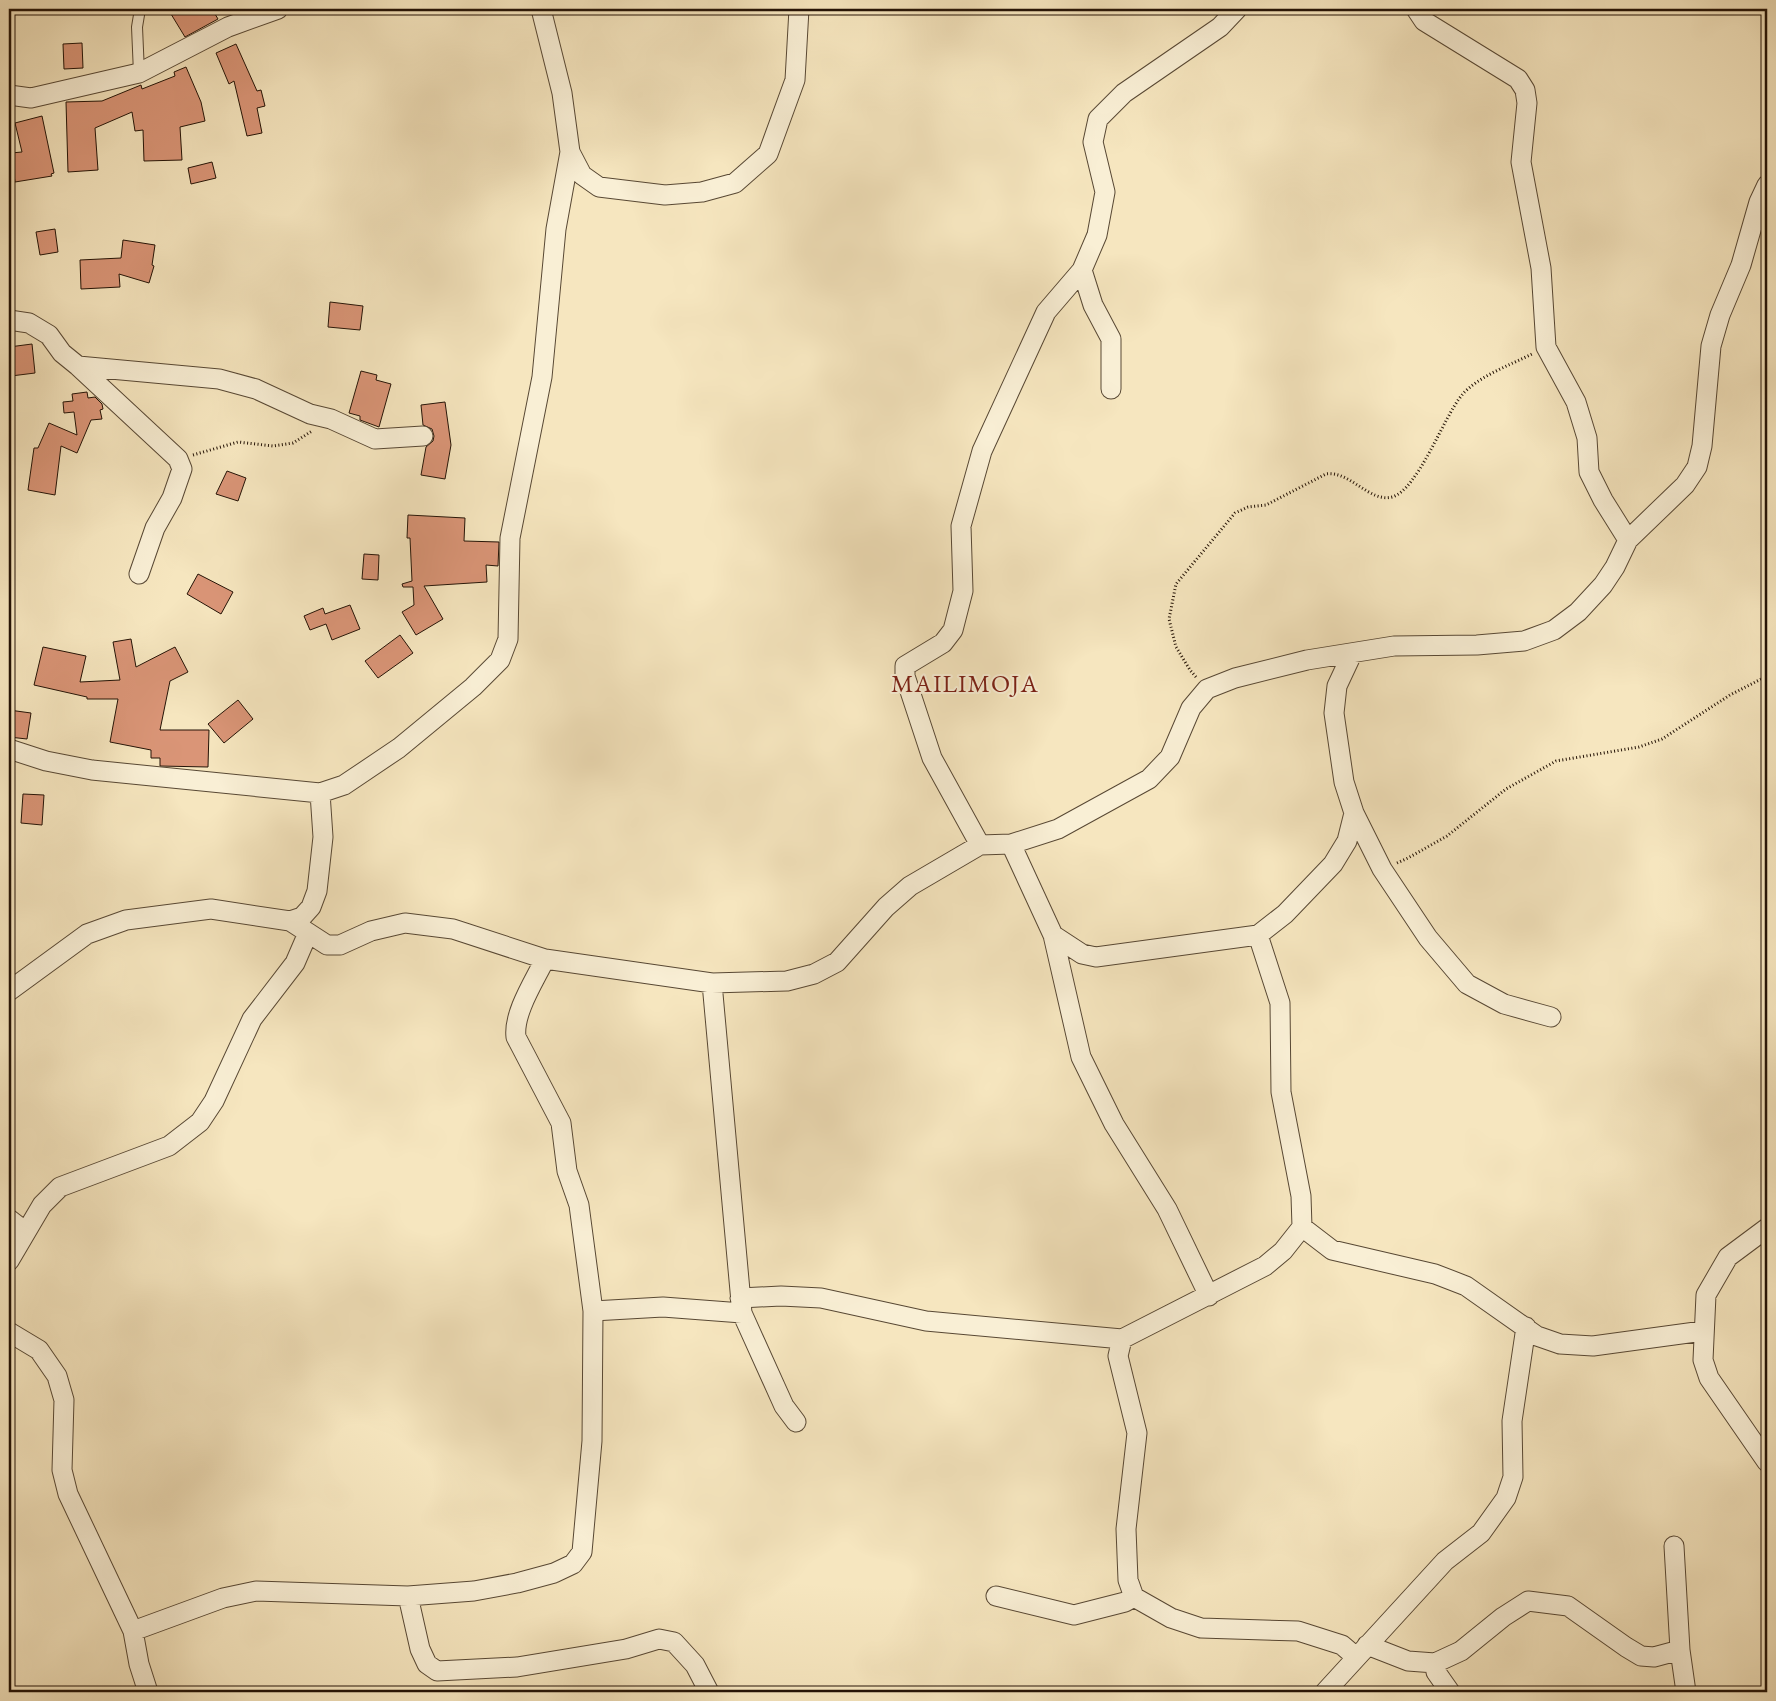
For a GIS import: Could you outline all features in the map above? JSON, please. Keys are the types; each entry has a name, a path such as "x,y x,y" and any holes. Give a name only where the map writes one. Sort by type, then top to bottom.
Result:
{"street":[{"path":"9,96 31,98 139,73 228,27 278,9"},
{"path":"9,749 46,761 92,770 320,793 344,785 400,748 473,687 500,660 508,639 510,538 542,377 556,229 570,152 562,93 541,9"},
{"path":"570,152 582,175 599,187 665,196 702,192 734,183 768,154 795,80 799,9"},
{"path":"980,845 932,758 905,676 905,666 944,642 953,630 963,591 961,526 982,451 1046,312 1082,270 1097,235 1105,192 1093,142 1098,119 1124,93 1220,27 1237,9"},
{"path":"1421,13 1518,79 1525,90 1527,103 1522,162 1541,268 1546,347 1576,402 1587,438 1589,472 1603,500 1628,540"},
{"path":"294,963 327,945 340,945 371,932 405,923 453,929 545,959 712,983 787,981 814,974 837,962 886,907 910,886 980,845 1011,844 1058,829 1149,779 1170,757 1191,708 1207,688 1235,678 1307,660 1394,646 1476,645 1524,641 1554,630 1578,612 1603,585 1616,567 1628,540 1685,485 1697,467 1702,446 1711,346 1720,315 1741,265 1759,202 1767,185"},
{"path":"1082,270 1093,305 1111,339 1110,389"},
{"path":"9,320 28,323 49,335 62,353 178,459 182,469 172,498 155,528 139,574"},
{"path":"78,366 219,379 256,389 310,414 331,419 375,439 423,436"},
{"path":"1352,654 1337,686 1334,713 1344,782 1354,812 1382,869 1428,938 1466,984 1504,1004 1551,1017"},
{"path":"290,921 302,917 311,907 317,891 323,837 320,793"},
{"path":"1053,935 1082,954 1096,957 1258,936 1286,914 1333,864 1347,841 1354,812"},
{"path":"1011,844 1053,935 1081,1057 1114,1124 1167,1209 1209,1296"},
{"path":"9,991 87,934 126,920 211,909 290,921 327,945"},
{"path":"9,1260 42,1205 60,1187 169,1146 200,1122 214,1101 252,1018 294,963 308,933"},
{"path":"593,1310 741,1305 781,1296 821,1298 926,1321 1122,1339 1265,1266 1284,1251 1302,1226 1301,1196 1281,1092 1280,1003 1258,936"},
{"path":"133,1630 223,1598 256,1591 408,1596 474,1591 526,1581 554,1573 573,1564 582,1552 592,1441 593,1310 579,1205 567,1171 561,1123 516,1037 515,1026 545,959"},
{"path":"712,983 741,1305 784,1406 796,1422"},
{"path":"9,1218 26,1232"},
{"path":"1302,1226 1332,1250 1435,1274 1466,1286 1537,1336 1560,1344 1593,1346 1703,1331"},
{"path":"1767,1228 1728,1257 1706,1295 1703,1331 1703,1360 1709,1378 1767,1462"},
{"path":"1325,1692 1445,1561 1481,1533 1506,1498 1513,1477 1512,1421 1526,1327"},
{"path":"9,1332 39,1350 57,1376 64,1400 62,1470 68,1494 133,1630 139,1664 148,1692"},
{"path":"1122,1339 1118,1356 1136,1433 1126,1529 1128,1580 1134,1597 1171,1618 1201,1628 1298,1631 1362,1651 1408,1661 1435,1663 1460,1651 1502,1617 1528,1601 1568,1606 1626,1648 1641,1656 1654,1657 1680,1650"},
{"path":"1674,1546 1680,1650 1686,1692"},
{"path":"408,1596 420,1649 427,1664 437,1671 517,1667 626,1648 659,1639 674,1642 695,1665 709,1692"},
{"path":"996,1596 1074,1614 1125,1602 1134,1597"},
{"path":"1435,1663 1436,1672 1450,1692"}],"lane":[{"path":"139,73 137,27 140,9"}],"path":[{"path":"1207,688 1190,670 1176,647 1169,618 1176,584 1235,513 1248,507 1266,505 1326,474 1335,472 1379,497 1390,498 1402,494 1421,466 1461,396 1472,385 1546,347"},
{"path":"178,459 238,442 273,446 292,443 331,419"},
{"path":"1382,869 1408,858 1447,836 1506,789 1556,761 1640,747 1662,739 1730,695 1767,676"}],"building":[{"path":"180,9 212,9 218,19 185,37 171,14"},
{"path":"82,43 83,68 64,69 63,44"},
{"path":"236,44 257,91 261,90 265,106 257,108 262,133 247,136 234,81 229,84 216,53"},
{"path":"186,67 201,102 205,121 180,127 182,160 144,161 143,130 135,131 132,112 95,128 98,170 68,172 66,102 102,101 141,85 142,89 175,76 174,72"},
{"path":"42,116 54,173 51,174 52,176 15,182 11,153 22,152 15,123"},
{"path":"212,162 216,178 191,184 188,168"},
{"path":"55,229 58,252 40,255 36,232"},
{"path":"123,240 155,245 152,265 154,266 149,283 119,274 120,287 81,289 80,260 121,258"},
{"path":"330,302 363,306 360,330 328,327"},
{"path":"32,344 35,373 11,376 9,347"},
{"path":"361,371 377,375 376,380 391,384 379,427 360,420 360,416 349,413"},
{"path":"87,392 88,398 95,397 102,404 103,409 100,410 102,419 91,420 77,453 61,446 55,495 28,490 34,448 38,448 49,423 77,435 74,412 64,413 63,402 73,401 72,394"},
{"path":"445,402 451,445 445,479 421,475 426,447 433,441 434,436 432,429 423,425 421,405"},
{"path":"227,471 246,478 238,501 216,494"},
{"path":"408,515 465,518 464,541 499,542 498,566 486,565 487,582 424,586 443,619 416,635 402,612 414,605 413,587 403,587 402,584 412,581 410,538 407,538"},
{"path":"364,554 379,555 378,580 362,579"},
{"path":"198,574 233,592 221,614 187,594"},
{"path":"350,605 360,629 332,640 326,624 310,630 304,616 323,608 325,614"},
{"path":"400,635 413,653 378,678 365,661"},
{"path":"131,639 136,667 175,647 188,672 170,681 160,730 209,730 208,767 160,766 160,758 151,758 151,750 110,742 118,699 87,699 87,697 34,685 43,647 86,656 80,682 120,680 113,642"},
{"path":"238,700 253,719 224,743 208,724"},
{"path":"9,710 31,713 27,739 9,737"},
{"path":"23,794 44,795 42,825 21,823"}],"district":[{"name":"MAILIMOJA","path":"965,683"}]}
